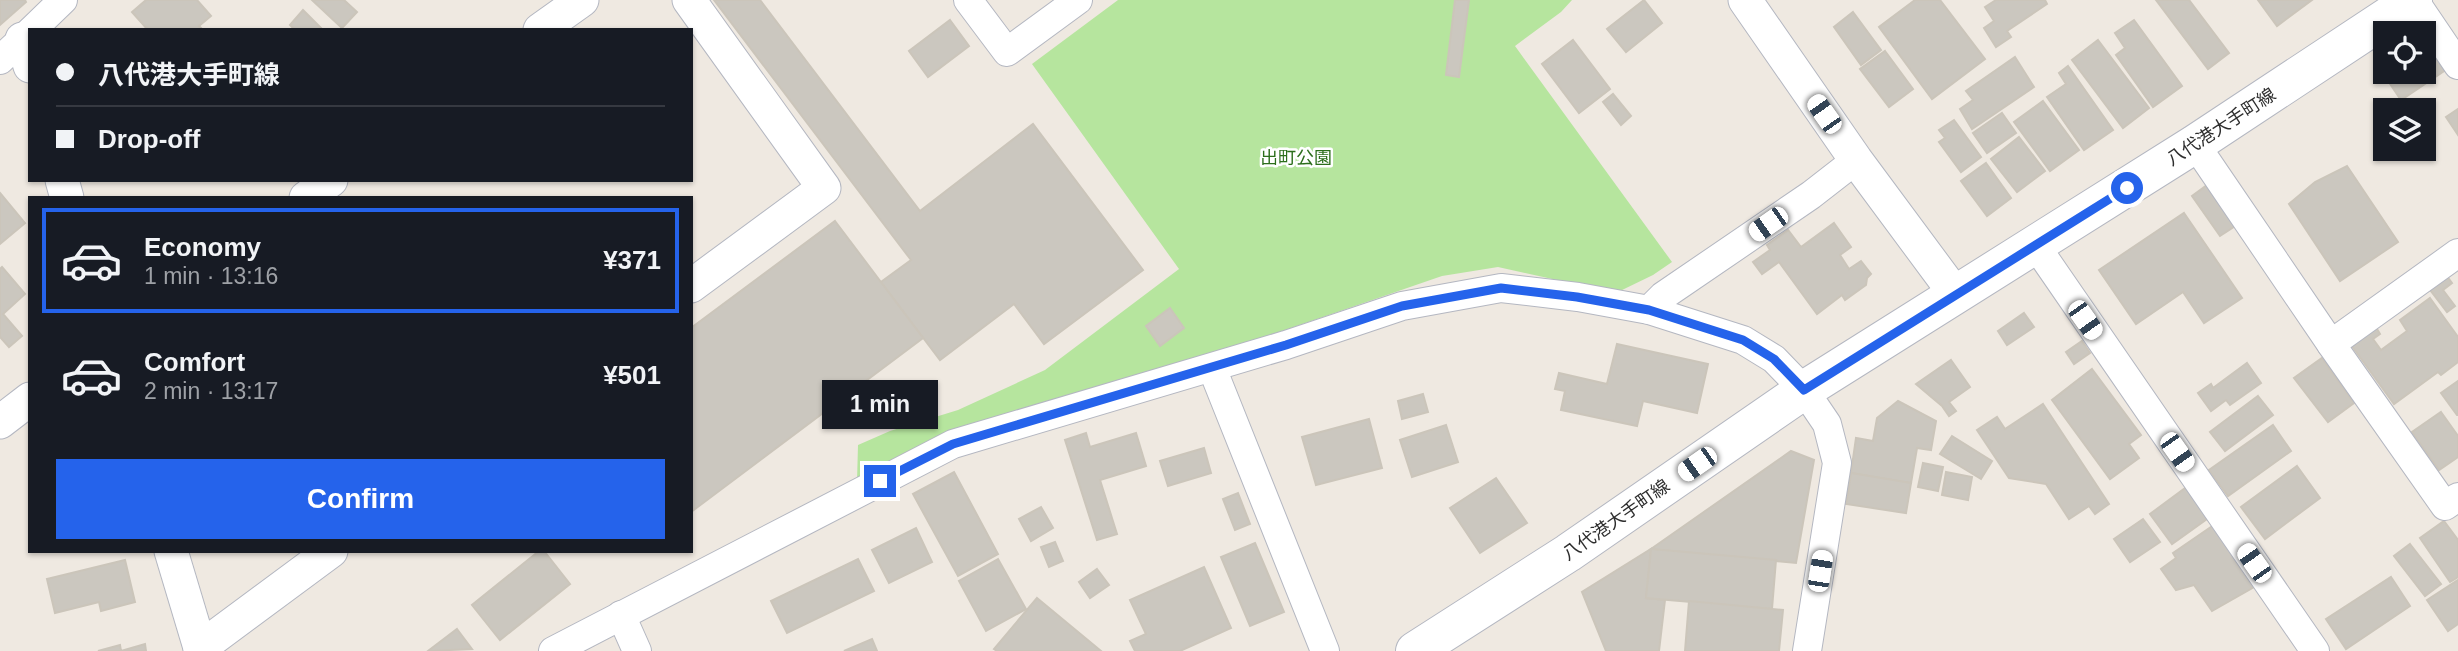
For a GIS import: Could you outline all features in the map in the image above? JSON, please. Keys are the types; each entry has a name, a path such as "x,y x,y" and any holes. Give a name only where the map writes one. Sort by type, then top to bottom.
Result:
{"main road":[{"name":"八代港大手町線","path":"1956,295 2023,229 2371,0"},
{"name":"八代港大手町線","path":"1415,651 1568,553 1804,390 2036,246 2413,0"}],"street":[{"path":"38,28 63,0"},
{"path":"543,28 582,0"},
{"path":"689,0 824,188 693,285"},
{"path":"968,0 1007,52 1078,0"},
{"path":"1745,0 1856,160 1956,295"},
{"path":"2413,0 2458,65"},
{"path":"2195,144 2445,506 2458,497"},
{"path":"1649,310 1663,296 1811,195 1856,160"},
{"path":"309,196 328,182"},
{"path":"2036,246 2315,651"},
{"path":"2331,344 2458,253"},
{"path":"553,651 953,444 1212,368 1402,306 1501,288 1577,297 1649,310 1743,340 1774,359 1804,390 1827,424 1837,463 1807,651"},
{"path":"1212,368 1325,651"},
{"path":"0,422 28,401"},
{"path":"173,553 201,649 328,553"},
{"path":"621,615 637,651"}],"green space":[{"name":"出町公園","path":"1118,0 1572,0 1561,12 1515,46 1672,262 1620,291 1498,267 1442,276 857,482 858,445 890,431 958,410 1045,370 1179,269 1032,64"}],"building":[{"path":"0,0 25,0 26,2 0,25"},
{"path":"146,0 197,0 211,16 199,26 201,28 146,28 132,12"},
{"path":"312,0 344,0 357,12 342,28"},
{"path":"714,0 760,0 920,211 1033,124 1143,270 1044,344 1014,304 940,360 881,282 911,260"},
{"path":"1455,0 1469,0 1459,77 1446,75"},
{"path":"1644,0 1662,23 1626,52 1607,29"},
{"path":"1915,0 1940,0 1985,59 1932,99 1879,27"},
{"path":"1996,0 2045,0 2047,4 2007,31 2011,37 1996,47 1984,28 1994,21 1985,7"},
{"path":"2156,0 2189,0 2229,53 2208,69"},
{"path":"2258,0 2312,0 2277,26"},
{"path":"303,10 321,28 293,28 290,25"},
{"path":"1853,12 1881,50 1861,65 1834,27"},
{"path":"950,20 969,46 928,77 909,51"},
{"path":"2134,20 2182,86 2153,107 2116,55 2125,48 2115,33"},
{"path":"1573,40 1610,89 1579,113 1542,64"},
{"path":"2098,40 2149,108 2123,128 2072,60"},
{"path":"1885,51 1913,89 1889,107 1860,69"},
{"path":"2436,52 2450,67 2436,76"},
{"path":"2015,57 2034,87 1972,129 1960,109 1973,100 1966,91"},
{"path":"2068,66 2113,130 2084,150 2047,97 2066,84 2059,73"},
{"path":"2390,84 2425,84 2404,98 2400,98"},
{"path":"1613,94 1631,116 1621,125 1603,102"},
{"path":"2043,101 2079,150 2050,171 2014,122"},
{"path":"2458,109 2458,135 2446,117"},
{"path":"2002,113 2016,133 1987,153 1973,133"},
{"path":"1954,120 1981,157 1961,172 1939,142 1945,138 1939,130"},
{"path":"2019,137 2045,171 2017,192 1991,159"},
{"path":"1986,163 2011,198 1987,216 1961,181"},
{"path":"2347,166 2398,242 2340,281 2289,204 2315,182"},
{"path":"2214,180 2243,221 2220,236 2192,196"},
{"path":"0,193 25,223 0,244"},
{"path":"2184,213 2242,298 2204,323 2183,292 2136,324 2099,270"},
{"path":"835,221 923,338 693,510 693,327"},
{"path":"1834,223 1851,247 1840,255 1849,269 1861,261 1871,274 1866,285 1845,300 1842,295 1817,314 1779,262 1762,274 1753,262 1770,250 1767,245 1788,230 1801,247"},
{"path":"2,267 25,294 3,314 22,336 9,347 0,337"},
{"path":"2441,268 2452,283 2443,290 2455,306 2447,312 2424,282"},
{"path":"2430,298 2458,337 2458,362 2441,375 2438,372 2394,404 2349,342 2374,324 2380,334 2373,339 2381,350 2407,331 2400,320"},
{"path":"1170,308 1184,328 1160,346 1146,326"},
{"path":"2024,313 2034,327 2007,345 1998,331"},
{"path":"2082,341 2090,353 2074,364 2066,352"},
{"path":"1617,344 1708,364 1697,413 1643,401 1637,426 1561,410 1565,391 1555,389 1559,373 1607,384"},
{"path":"2322,358 2354,403 2328,422 2294,378"},
{"path":"1951,360 1970,387 1949,402 1956,411 1949,416 1942,406 1916,384"},
{"path":"2247,363 2261,383 2230,405 2226,400 2211,411 2198,393 2211,384 2213,388"},
{"path":"2092,369 2141,435 2129,444 2139,458 2110,479 2052,400"},
{"path":"2458,381 2458,415 2457,415 2441,393"},
{"path":"1423,394 1428,412 1402,419 1398,401"},
{"path":"2258,396 2273,415 2225,451 2210,432"},
{"path":"1898,401 1936,421 1931,450 1917,448 1911,483 1851,473 1856,438 1873,441 1877,418"},
{"path":"2043,404 2109,504 2095,514 2089,506 2069,519 2046,484 2009,478 1977,430 1997,417 2005,429"},
{"path":"2441,412 2458,436 2458,457 2439,470 2412,432"},
{"path":"1369,419 1382,468 1316,485 1302,437"},
{"path":"1446,425 1458,462 1412,477 1400,440"},
{"path":"2273,425 2291,451 2228,496 2209,470"},
{"path":"1086,433 1090,447 1136,433 1146,466 1100,480 1117,534 1097,540 1065,440"},
{"path":"1952,436 1992,461 1981,479 1940,454"},
{"path":"1204,448 1211,473 1168,486 1160,461"},
{"path":"1791,451 1814,460 1796,563 1651,549"},
{"path":"1923,463 1943,467 1938,491 1918,487"},
{"path":"2297,466 2320,498 2265,539 2241,507"},
{"path":"954,472 998,554 958,576 913,494"},
{"path":"1946,472 1972,477 1968,500 1942,495"},
{"path":"1851,473 1911,483 1906,513 1846,504"},
{"path":"1496,478 1527,523 1480,553 1450,508"},
{"path":"2192,483 2214,514 2172,544 2150,514"},
{"path":"1238,493 1250,524 1235,530 1223,499"},
{"path":"1041,507 1053,528 1031,541 1019,519"},
{"path":"2143,519 2160,542 2130,562 2114,539"},
{"path":"2444,521 2458,540 2458,577 2450,582 2420,538"},
{"path":"2214,525 2256,586 2212,611 2194,585 2176,590 2161,569 2176,558 2173,553"},
{"path":"916,528 932,562 889,583 872,550"},
{"path":"1055,542 1063,561 1049,567 1041,547"},
{"path":"1255,543 1284,612 1250,626 1221,557"},
{"path":"2410,544 2441,584 2425,596 2394,556"},
{"path":"1651,549 1646,598 1665,600 1659,651 1606,651 1582,592"},
{"path":"1651,549 1776,560 1772,609 1646,598"},
{"path":"537,553 546,553 570,584 500,640 472,605"},
{"path":"858,559 874,591 787,633 771,601"},
{"path":"998,559 1026,609 986,631 959,581"},
{"path":"125,560 135,602 101,611 99,602 55,613 47,579"},
{"path":"1204,567 1231,628 1180,651 1135,651 1130,641 1146,634 1130,600"},
{"path":"1097,569 1109,585 1090,598 1079,582"},
{"path":"2391,577 2410,606 2346,649 2326,619"},
{"path":"2458,580 2458,624 2448,631 2427,600"},
{"path":"1037,598 1101,651 994,649"},
{"path":"1689,601 1783,610 1779,651 1685,651"},
{"path":"457,629 472,649 428,651"},
{"path":"872,639 877,651 844,651"},
{"path":"145,644 146,651 121,651"},
{"path":"120,645 121,651 98,651"}],"route":[{"path":"880,481 953,444 1286,345 1402,306 1501,288 1577,297 1649,310 1743,340 1774,359 1804,390 2127,188"}]}
